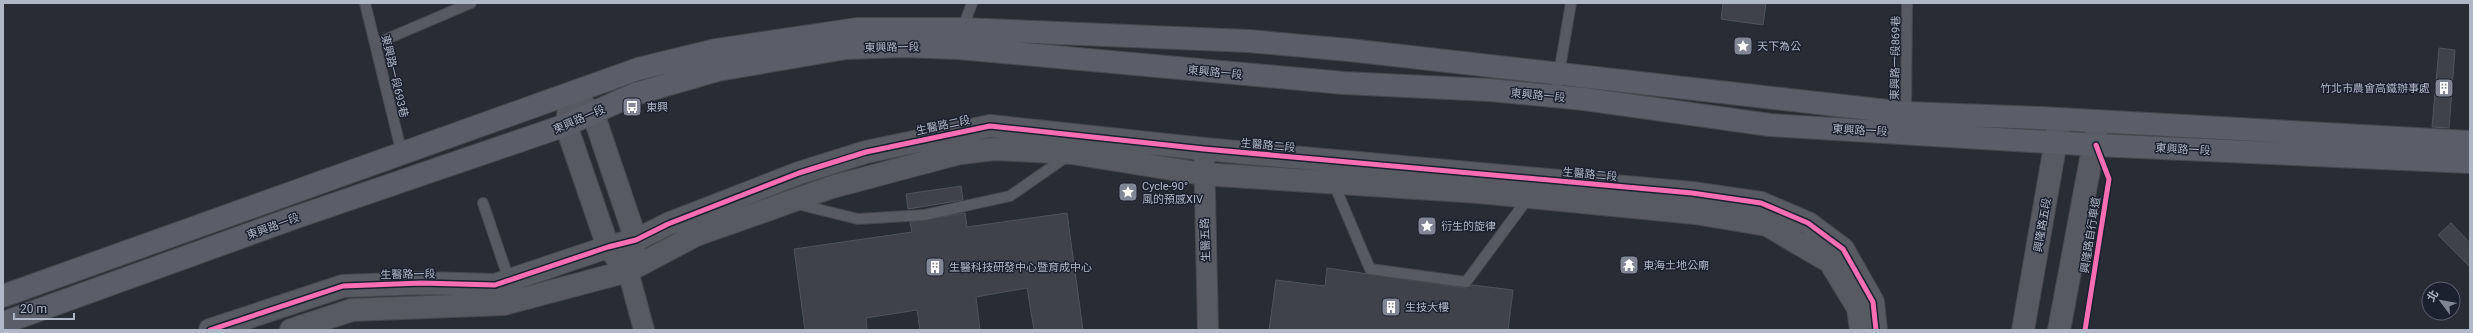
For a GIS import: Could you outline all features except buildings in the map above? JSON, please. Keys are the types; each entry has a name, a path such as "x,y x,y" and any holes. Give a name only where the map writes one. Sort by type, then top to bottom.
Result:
{"main road":[{"name":"東興路一段","path":"3,296 638,69 716,50 858,29 960,38 1344,83 1489,90 1555,97 1770,125 2096,145 2470,162"},
{"name":"東興路一段","path":"3,323 291,219 566,125 635,94 718,70 846,48 904,46 960,38 1248,41 1357,51 1906,112 2470,142"}],"street":[{"path":"571,94 593,113 636,240 628,271"},
{"path":"571,94 566,125 608,247 628,271 644,330"},
{"name":"興隆路五段","path":"2023,330 2057,142 2059,120"},
{"path":"2059,330 2096,145 2098,122"},
{"name":"生醫路二段","path":"608,247 636,240 668,224 799,173 866,152 990,126 1204,149 1692,193 1761,203 1808,223 1843,249 1873,302 1876,330"},
{"path":"291,330 352,310 504,304 628,271 696,235 832,187 960,153 995,149 1072,153 1203,174 1529,197 1695,213 1767,225 1830,262 1858,308 1861,330"},
{"name":"生醫五路","path":"1204,149 1203,174 1208,330"},
{"name":"生醫路一段","path":"210,330 343,286 422,283 495,285 608,247"}],"lane":[{"name":"東興路一段693巷","path":"365,3 402,154"},
{"path":"375,44 471,3"},
{"path":"960,38 972,3"},
{"path":"1555,97 1571,3"},
{"name":"東興路一段869巷","path":"1906,112 1907,3"},
{"path":"790,202 858,218 924,215 1010,196 1072,153"},
{"path":"1333,182 1370,269 1466,282 1529,197"},
{"path":"483,203 509,280"}],"cycle path":[{"path":"210,330 343,286 422,283 495,285 608,247 636,240 668,224 799,173 866,152 990,126 1204,149 1692,193 1761,203 1808,223 1843,249 1873,302 1876,330"},
{"name":"興隆路自行車道","path":"2085,330 2109,179 2096,145"}],"place":[{"name":"天下為公","path":"1743,46"},
{"name":"竹北市農會高鐵辦事處","path":"2444,88"},
{"name":"東興","path":"632,107"},
{"name":"Cycle-90° 風的預感XIV","path":"1128,192"},
{"name":"衍生的旋律","path":"1427,226"},
{"name":"東海土地公廟","path":"1629,265"},
{"name":"生醫科技研發中心暨育成中心","path":"935,267"},
{"name":"生技大樓","path":"1391,307"}]}
